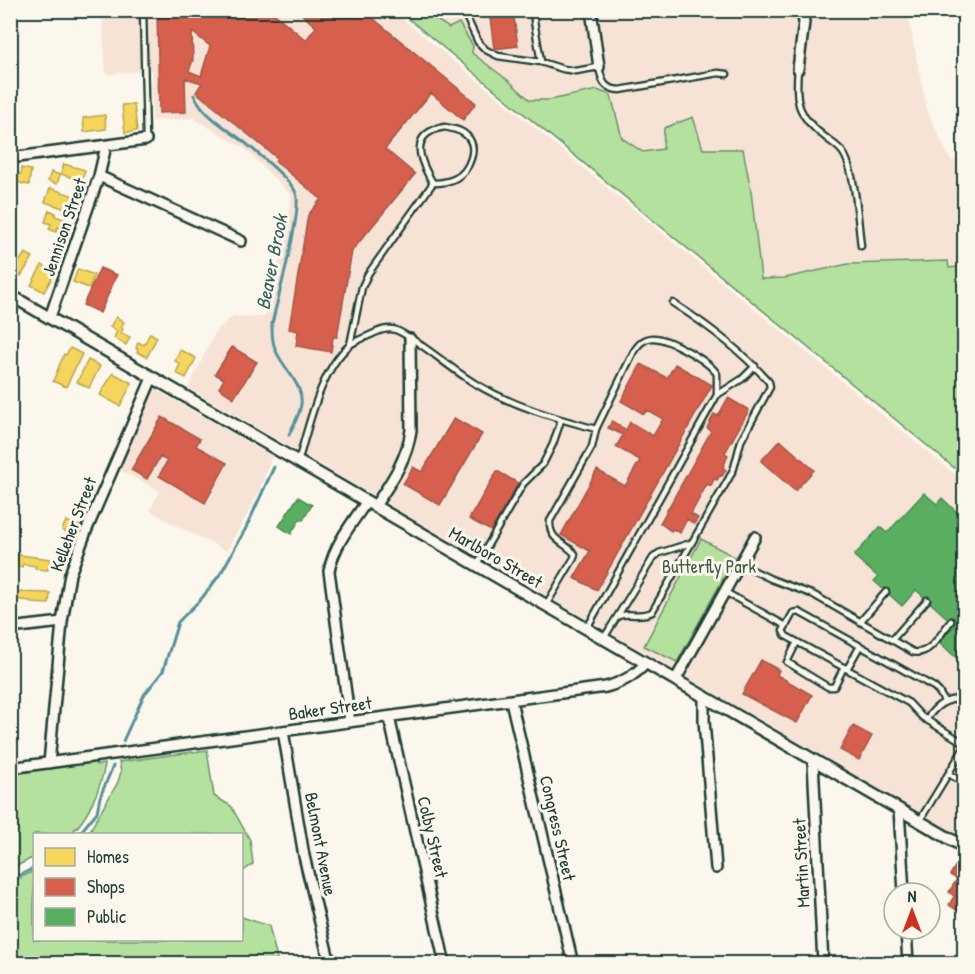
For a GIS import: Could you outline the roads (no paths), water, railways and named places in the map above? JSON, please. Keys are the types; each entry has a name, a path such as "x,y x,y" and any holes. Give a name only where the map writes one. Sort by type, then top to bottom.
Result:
{"street":[{"path":"591,10 599,67"},
{"path":"798,69 804,22 802,10"},
{"path":"10,158 146,140"},
{"name":"Jennison Street","path":"50,318 99,176 106,146"},
{"path":"99,176 242,241"},
{"name":"Marlboro Street","path":"10,295 964,847"},
{"path":"350,722 329,571 331,559 337,547 401,464 409,443 411,430 410,339"},
{"name":"Kelleher Street","path":"49,763 62,622 70,574 87,529 153,378"},
{"path":"676,679 755,537"},
{"path":"10,628 62,622"},
{"name":"Baker Street","path":"10,768 614,685 634,675 646,663"},
{"path":"704,696 716,868"},
{"name":"Congress Street","path":"511,700 573,963"},
{"name":"Colby Street","path":"389,717 445,963"},
{"name":"Belmont Avenue","path":"283,731 304,856 330,963"},
{"name":"Martin Street","path":"813,761 823,963"},
{"path":"899,809 903,881"},
{"path":"907,941 908,963"}],"lane":[{"path":"143,10 146,140"},
{"path":"464,10 478,42 486,50 498,56 576,71 599,67 602,82 606,87 620,90 683,78 718,73 727,74"},
{"path":"534,10 541,63"},
{"path":"798,69 799,106 807,123 844,153 850,168 861,246"},
{"path":"435,128 456,129 467,136 471,143 472,156 467,168 458,177 446,182 433,183 422,164 419,151 420,141 435,128"},
{"path":"298,462 327,376 350,345 362,287 368,274 433,183"},
{"path":"618,616 630,613 642,615 652,612 729,478 741,441 769,392 769,382 755,366 714,330 673,303"},
{"path":"350,345 387,328 396,330 477,385 500,397 561,420 596,429"},
{"path":"546,605 575,554 556,541 551,534 550,521 592,447 596,429 639,343 645,339 658,338 707,363 717,374 717,395"},
{"path":"587,628 717,395 742,379 755,366"},
{"path":"476,565 524,484 543,464 554,444 561,420"},
{"path":"604,638 653,558 659,553 692,543"},
{"path":"740,564 771,579 814,595 913,652 926,651 951,621"},
{"path":"725,592 786,626"},
{"path":"860,622 886,592"},
{"path":"892,640 927,600"},
{"path":"944,701 934,687 797,612 793,613 783,631 784,635 796,642 909,703 926,720 964,743"},
{"path":"796,642 787,662 828,687 834,687 860,646"},
{"path":"926,720 937,705 944,701 964,699"},
{"path":"920,821 964,748"},
{"path":"949,774 964,783"}],"waterway":[{"name":"Beaver Brook","path":"194,95 209,115 272,166 288,181 296,193 293,236 272,324 276,351 300,393 300,409 289,435"},
{"name":"Beaver Brook","path":"123,741 144,695 163,671 178,622 202,598 221,573 246,528 274,467"},
{"name":"Beaver Brook","path":"80,833 97,812 100,797 113,766"},
{"name":"Beaver Brook","path":"10,880 33,868"}],"park label":[{"name":"Butterfly Park","path":"709,566"}]}
